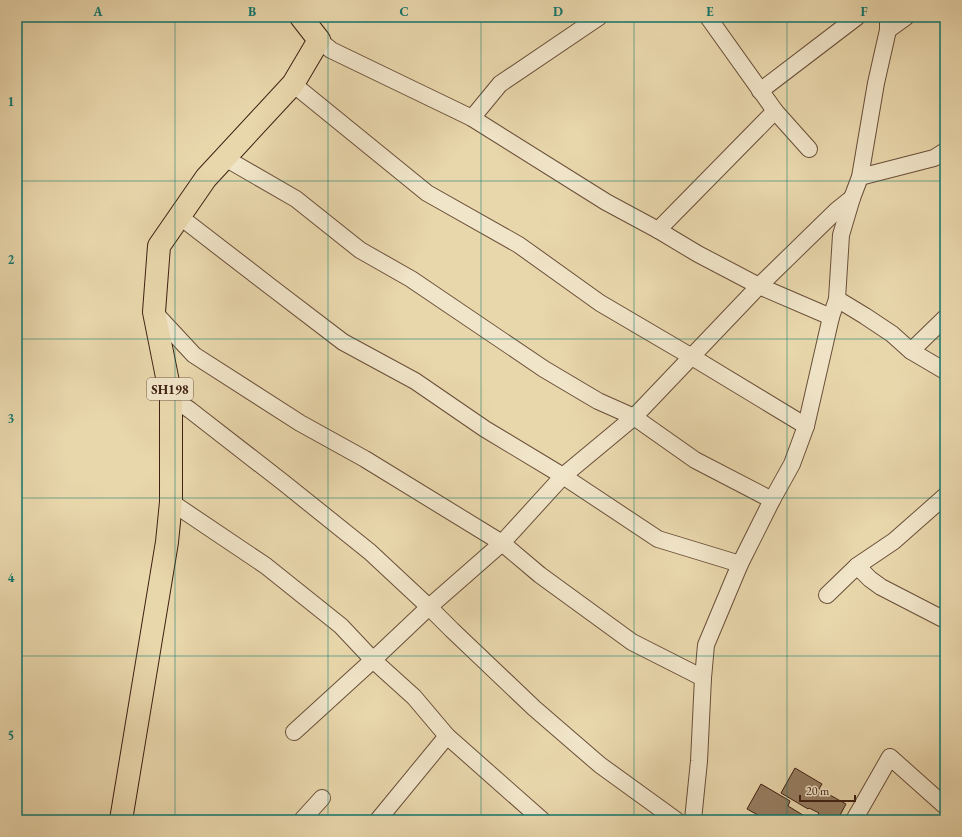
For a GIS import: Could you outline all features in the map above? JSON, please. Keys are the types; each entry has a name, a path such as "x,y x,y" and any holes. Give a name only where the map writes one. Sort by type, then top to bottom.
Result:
{"main road":[{"path":"301,17 319,40"},
{"name":"SH198","path":"121,820 167,542 171,502 171,396 154,312 159,246 206,178 293,84 319,40"}],"street":[{"path":"472,118 500,84 599,17"},
{"path":"708,17 775,111 809,149"},
{"path":"760,91 857,17"},
{"path":"693,820 699,761 706,645 740,564 792,464 806,426 831,317 837,299 841,235 852,198 860,178 888,23 906,17"},
{"path":"319,40 331,50 472,118 606,202 658,230 698,254 759,286 831,317"},
{"path":"293,84 427,193 519,246 600,303 806,426"},
{"path":"658,230 775,111"},
{"path":"860,178 934,158 945,151"},
{"path":"225,158 296,199 360,250 411,279 544,369 598,401 634,417 695,460 772,500"},
{"path":"294,732 429,607 502,543 563,476 634,417 759,286 836,210 852,198"},
{"path":"179,216 343,342 416,381 485,429 563,476 658,539 740,564"},
{"path":"837,299 892,334 911,351 945,372"},
{"path":"154,312 194,355 300,423 365,459 502,543 540,575 632,642 703,678"},
{"path":"911,351 945,318"},
{"path":"171,396 278,478 370,552 534,708 600,765 676,820"},
{"path":"826,595 857,566 894,541 945,496"},
{"path":"171,502 266,566 341,626 373,660 414,697 447,736 542,820"},
{"path":"857,566 870,579 881,587 945,620"},
{"path":"378,820 447,736"},
{"path":"854,820 890,757 945,806"},
{"path":"302,820 322,798"}],"building":[{"path":"795,768 822,784 819,789 846,804 838,819 839,820 815,820 819,813 809,808 808,809 781,793"},
{"path":"761,784 790,801 788,806 811,820 767,820 747,809"}]}
